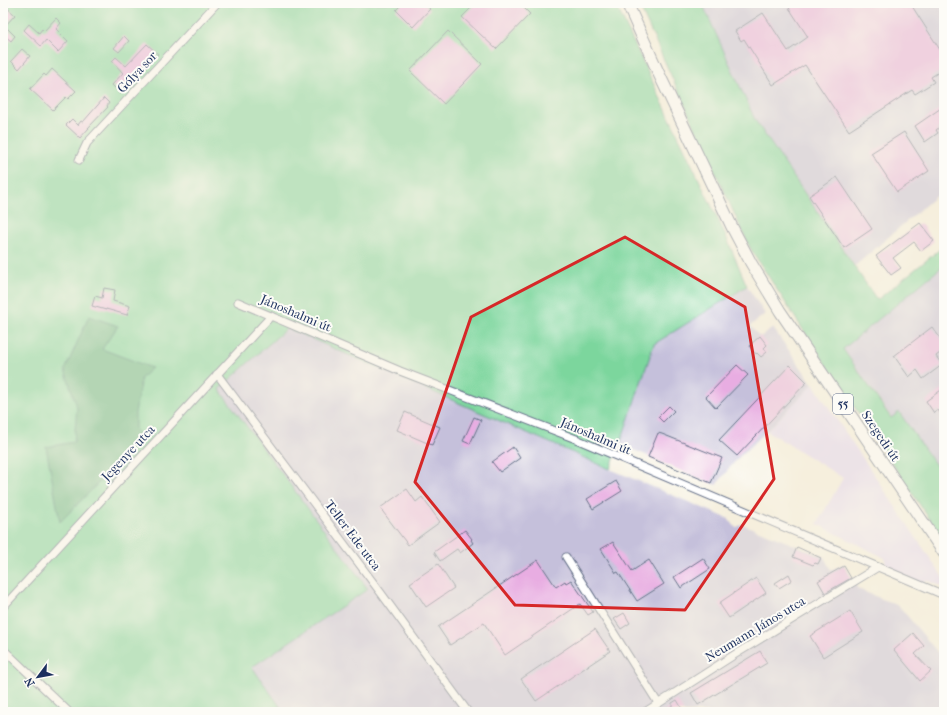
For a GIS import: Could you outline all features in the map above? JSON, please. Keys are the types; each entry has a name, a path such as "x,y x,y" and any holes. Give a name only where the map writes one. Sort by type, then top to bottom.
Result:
{"main road":[{"name":"Szegedi út","path":"627,3 662,81 745,252 780,311 944,553"}],"street":[{"name":"Gólya sor","path":"79,160 87,143 217,3"},
{"name":"Jánoshalmi út","path":"238,302 400,371 581,442 944,595"},
{"name":"Jegenye utca","path":"3,607 271,316"},
{"name":"Teller Ede utca","path":"217,374 468,712"},
{"path":"566,557 658,703"},
{"name":"Neumann János utca","path":"646,712 734,655 878,567"},
{"path":"3,649 69,712"}],"highlighted area":[{"path":"625,237 745,307 774,479 685,610 515,605 415,482 471,317"}],"shaded area":[{"path":"702,3 944,3 944,189 855,266 755,120"},
{"path":"944,265 944,477 900,413 892,418 843,348"},
{"path":"747,286 765,314 750,326 760,337 773,328 813,384 737,459 716,485 620,444 654,344"},
{"path":"287,328 610,469 729,519 736,528 742,524 824,557 831,570 844,564 858,589 899,606 944,660 944,712 284,712 252,667 219,389"},
{"path":"813,384 944,579 944,587 925,580 923,584 885,568 885,558 817,524 843,478 767,431"}],"green space":[{"path":"3,3 615,3 724,232 747,286 654,344 610,469 287,328 219,389 368,589 252,667 284,712 3,712"},
{"path":"638,3 702,3 755,120 877,300 944,246 944,265 843,349 891,418 899,412 944,477 944,541 750,248"},
{"path":"89,316 118,326 102,349 152,368 141,378 135,413 135,428 139,438 115,466 60,522 46,447 74,442 77,407 65,370"}],"building":[{"path":"403,3 424,3 430,9 413,27 396,10"},
{"path":"476,3 519,3 530,14 496,49 462,17"},
{"path":"797,3 910,3 944,56 944,69 931,77 934,82 915,94 912,90 849,131 805,65 773,85 744,39 741,41 735,31 763,13 788,51 808,37 789,8"},
{"path":"3,4 15,15 5,26 15,36 11,41 3,34"},
{"path":"56,18 61,23 56,29 68,41 58,52 46,40 41,46 24,30 29,24 39,33 42,29 44,31"},
{"path":"448,31 482,64 444,104 410,71"},
{"path":"124,36 129,41 119,52 114,48"},
{"path":"147,44 158,54 121,94 112,85 123,73 112,61 116,57 126,66"},
{"path":"22,49 30,56 19,69 11,61"},
{"path":"52,69 76,91 68,99 66,97 53,110 30,89 44,74 46,76"},
{"path":"104,98 109,103 107,106 108,107 80,138 66,125 72,119 78,125 81,121 83,122"},
{"path":"944,106 944,124 936,130 938,133 925,142 915,126"},
{"path":"904,132 929,171 897,192 871,153"},
{"path":"837,177 872,229 844,248 809,196"},
{"path":"920,223 934,241 921,251 914,242 893,258 901,268 891,275 876,256"},
{"path":"104,288 115,290 113,301 130,306 127,315 92,306 95,296 102,298"},
{"path":"932,327 944,343 944,350 936,356 942,365 923,379 917,370 909,377 894,356"},
{"path":"760,336 767,345 764,348 767,352 761,357 749,346"},
{"path":"737,365 748,375 716,408 706,397"},
{"path":"790,365 807,382 737,456 719,440"},
{"path":"944,388 944,418 938,410 934,413 926,401"},
{"path":"669,406 674,411 663,422 658,417"},
{"path":"405,412 440,427 432,445 397,430"},
{"path":"474,417 481,420 470,444 463,441"},
{"path":"658,433 722,458 711,483 648,457"},
{"path":"513,447 520,458 500,472 492,462"},
{"path":"616,481 622,491 593,509 587,499"},
{"path":"407,489 416,502 422,497 440,522 408,545 380,508"},
{"path":"465,530 472,539 471,540 473,543 460,553 457,549 440,561 434,552"},
{"path":"613,542 632,571 649,560 664,584 637,601 618,572 616,573 601,549"},
{"path":"797,547 821,558 818,564 815,563 813,565 793,557"},
{"path":"703,558 710,569 681,588 674,577"},
{"path":"538,560 556,587 565,581 566,583 571,580 593,612 588,615 580,604 505,655 484,623 450,645 438,627"},
{"path":"438,564 454,588 426,607 410,583"},
{"path":"844,566 851,578 825,593 818,581"},
{"path":"789,574 792,580 779,588 775,583"},
{"path":"756,578 766,593 729,618 719,603"},
{"path":"850,611 863,632 823,657 810,636"},
{"path":"624,613 630,623 621,629 614,619"},
{"path":"595,629 610,651 536,701 521,679"},
{"path":"913,633 924,646 915,654 931,671 920,681 894,650"},
{"path":"760,651 767,663 698,705 691,693"},
{"path":"677,700 684,712 664,712 672,706 672,703"}]}
